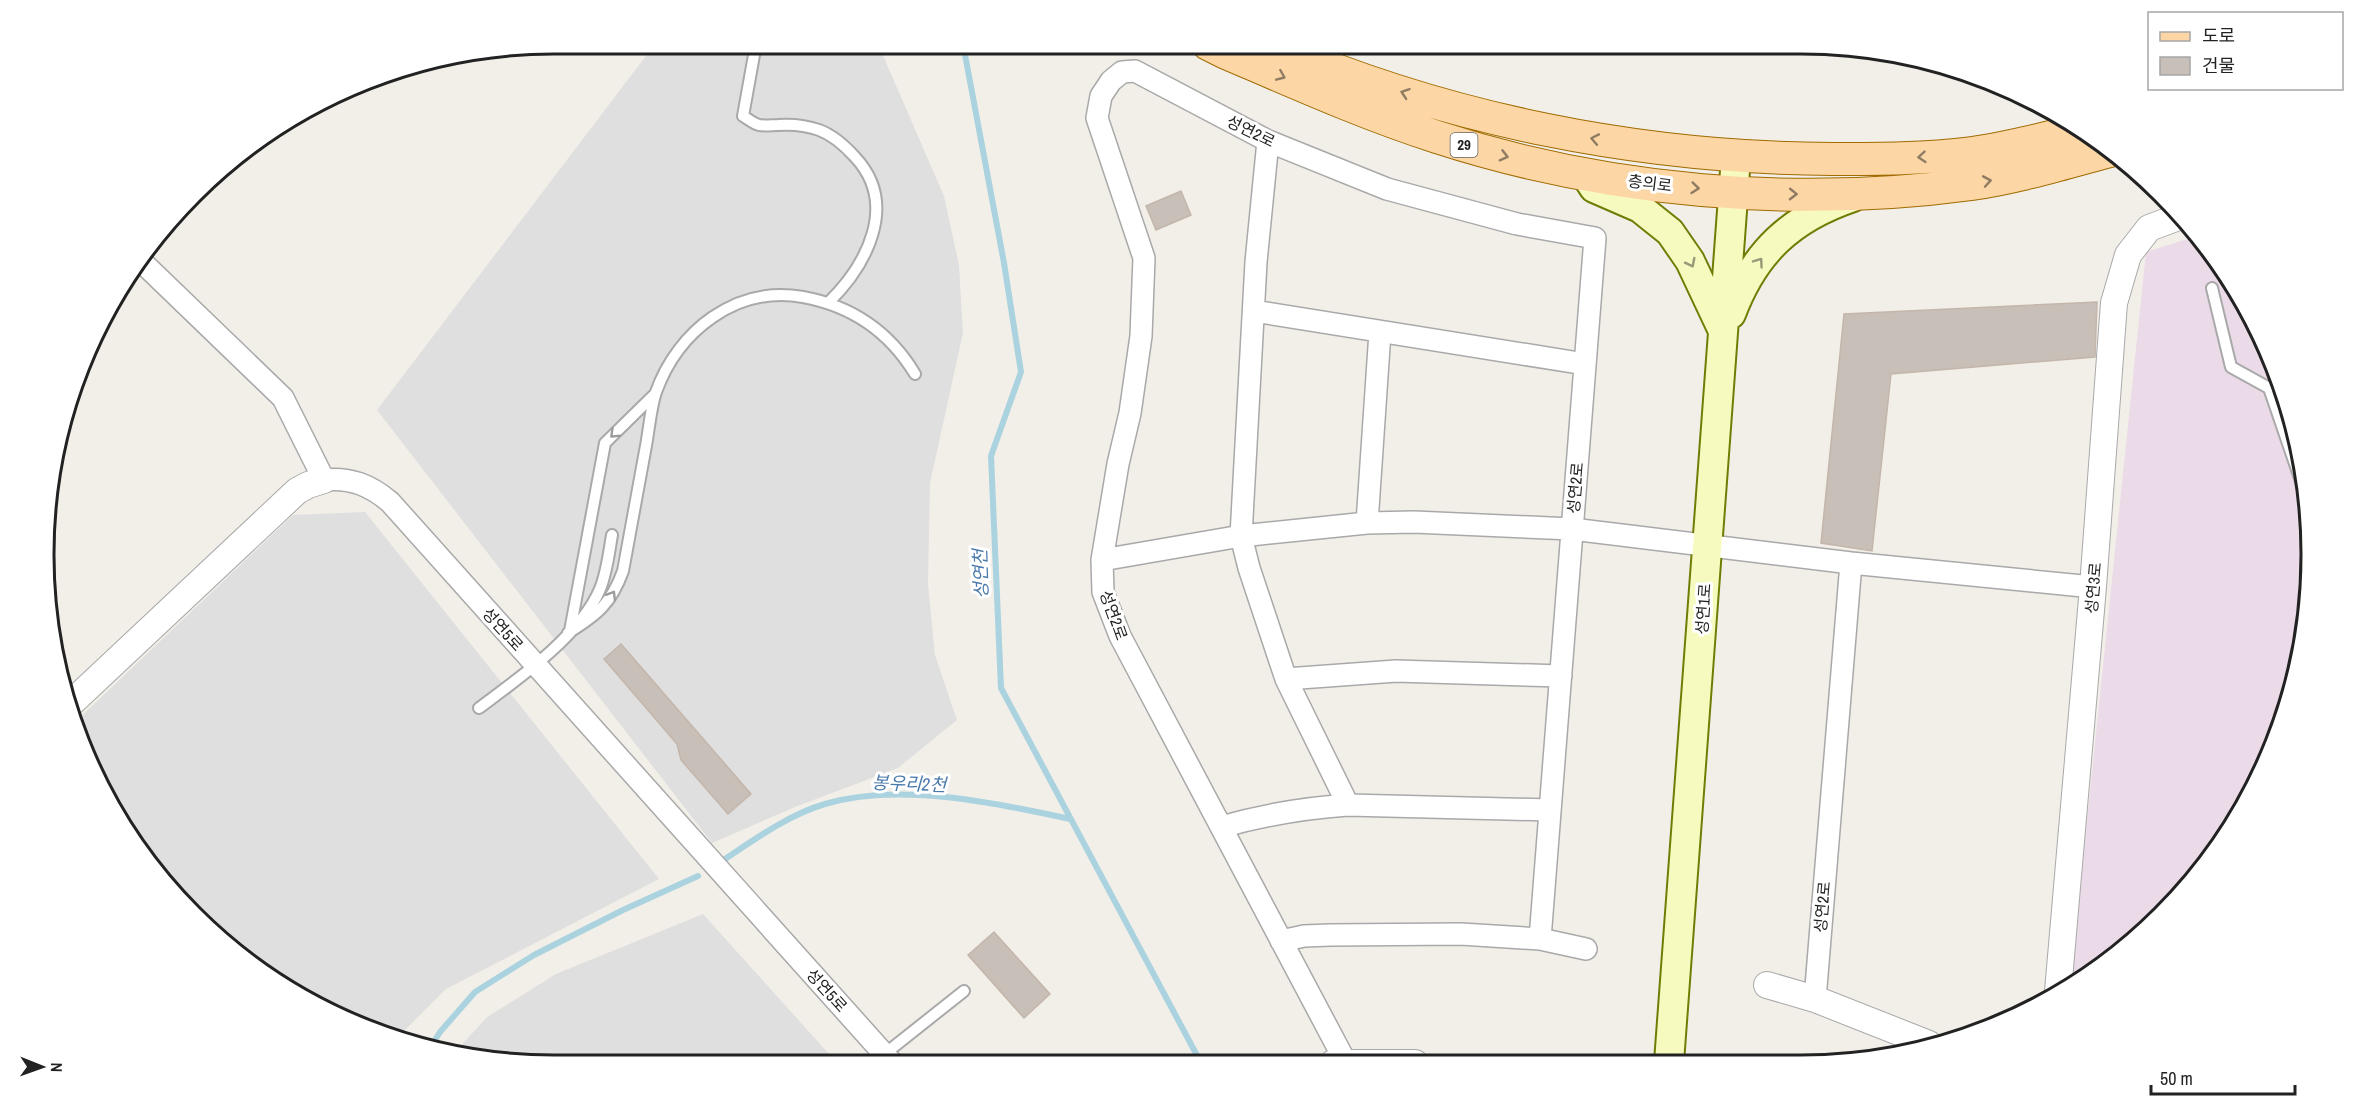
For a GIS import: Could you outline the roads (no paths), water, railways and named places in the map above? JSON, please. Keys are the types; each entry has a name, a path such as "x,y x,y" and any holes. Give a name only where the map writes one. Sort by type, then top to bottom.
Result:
{"main road":[{"name":"충의로","path":"1229,54 1344,102 1437,137 1515,159 1633,182 1735,192 1808,194 1915,190 2037,172 2101,154"},
{"name":"29","path":"1294,54 1318,64 1466,111 1512,123 1637,146 1736,157 1768,159 1914,158 1973,153 2070,132"},
{"path":"1633,182 1637,146"},
{"name":"성연1로","path":"1670,1055 1736,157"},
{"path":"1585,174 1594,188 1640,208 1670,232 1690,261 1724,332"},
{"path":"1724,332 1750,275 1776,240 1805,217 1868,192"}],"street":[{"name":"성연2로","path":"1336,1055 1281,941 1110,614 1103,592 1102,560 1140,347 1144,258 1099,129 1096,110 1101,96 1116,76 1128,70 1135,71 1268,141 1387,189 1517,224 1595,238 1540,939"},
{"path":"1268,141 1254,311 1241,536 1249,568 1286,680 1348,805"},
{"name":"성연3로","path":"2059,983 2093,587 2114,303 2128,255 2148,228 2172,219"},
{"path":"146,266 283,398 324,480"},
{"path":"1254,311 1585,364"},
{"path":"1367,523 1380,332"},
{"name":"성연5로","path":"76,699 297,491 324,480 344,479 356,482 380,494 536,666 878,1055"},
{"name":"성연2로","path":"1102,560 1241,536 1367,523 1414,522 1572,529 1851,563 2093,587"},
{"name":"성연2로","path":"1815,999 1851,563"},
{"path":"1286,680 1396,670 1561,676"},
{"path":"1221,827 1261,816 1348,805 1550,810"},
{"path":"1281,941 1304,936 1461,934 1540,939 1586,949"},
{"path":"1767,985 1815,999 1920,1040"}],"lane":[{"path":"754,54 743,116 759,125 793,124 822,131 851,152 871,178 876,211 870,241 857,270 828,303"},
{"path":"2212,288 2231,367 2269,388 2288,444"},
{"path":"569,632 592,618 605,606 620,581 656,394 672,360 685,342 716,315 753,297 796,296 828,303 866,319 887,336 903,353 915,374"},
{"path":"569,632 605,443 656,394"},
{"path":"479,708 536,666 582,619 601,587 612,534"},
{"path":"890,1055 964,991"}],"waterway":[{"name":"성연천","path":"965,54 1004,263 1021,372 991,456 1001,688 1197,1055"},
{"name":"봉우리2천","path":"725,859 799,814 825,804 854,798 884,795 948,797 1070,819"},
{"name":"봉우리2천","path":"435,1040 475,992 534,955 623,910 698,876"}]}
